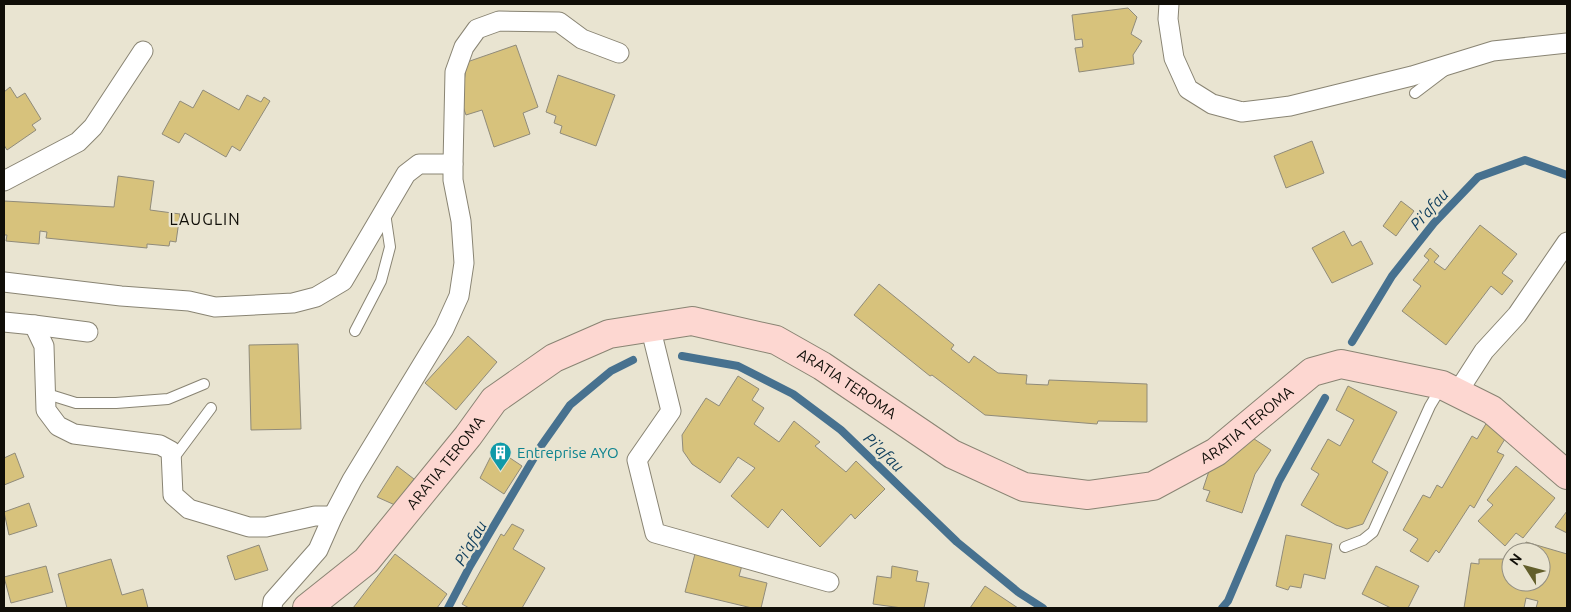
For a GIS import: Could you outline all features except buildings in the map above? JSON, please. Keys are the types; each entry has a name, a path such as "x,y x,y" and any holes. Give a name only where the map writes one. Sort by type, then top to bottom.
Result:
{"main road":[{"name":"ARATIA TEROMA","path":"307,608 366,561 468,436 494,400 554,358 609,334 650,326 692,321 776,340 822,366 952,454 1024,487 1088,495 1153,486 1216,452 1312,372 1341,364 1450,389 1492,410 1567,475"}],"street":[{"path":"1169,4 1168,20 1174,58 1188,89 1212,104 1242,112 1290,106 1412,76 1493,51 1567,43"},
{"path":"272,608 273,601 318,550 352,480 444,329 459,296 464,263 461,221 453,180 453,164 455,72 464,47 477,29 499,21 559,22 582,38 619,53"},
{"path":"4,181 78,142 93,127 143,51"},
{"path":"4,282 121,296 189,301 214,306 293,303 316,297 343,281 406,174 419,164 453,164"},
{"path":"1450,389 1517,315 1567,242"},
{"path":"4,322 88,332"},
{"path":"34,325 44,346 46,410 58,426 74,434 160,445 171,450 173,495 189,509 249,527 266,527 315,516 333,516"},
{"path":"650,326 671,411 637,460 655,532 828,582"}],"lane":[{"path":"1415,93 1460,61"},
{"path":"355,331 381,281 390,247 384,209"},
{"path":"44,393 76,403 116,403 168,399 204,384"},
{"path":"1345,547 1363,540 1373,532 1430,406 1450,389"},
{"path":"172,460 211,408"}],"waterway":[{"name":"Pi'afau","path":"1352,342 1392,276 1434,223 1478,177 1525,160 1567,175"},
{"name":"Pi'afau","path":"682,356 738,366 793,394 841,430 957,542 1018,592 1043,608"},
{"name":"Pi'afau","path":"448,608 470,566 541,446 570,405 611,371 633,360"},
{"name":"Pi'afau","path":"1222,608 1228,601 1279,481 1325,398"}],"place":[{"name":"Entreprise AYO","path":"501,472"}],"district":[{"name":"LAUGLIN","path":"205,219"}]}
